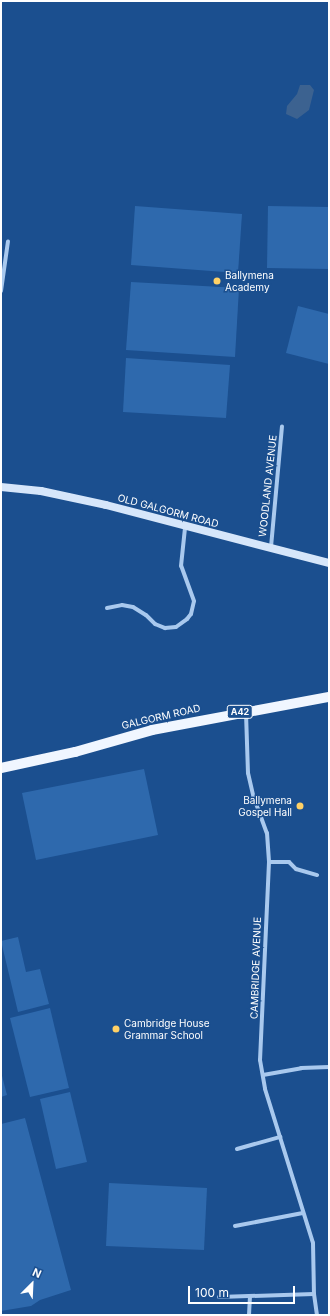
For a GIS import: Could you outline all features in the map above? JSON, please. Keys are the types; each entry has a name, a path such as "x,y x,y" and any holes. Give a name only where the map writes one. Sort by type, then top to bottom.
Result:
{"main road":[{"name":"GALGORM ROAD","path":"1,768 74,752 152,730 246,711 329,697"}],"street":[{"path":"1,291 8,241"},
{"name":"WOODLAND AVENUE","path":"271,547 282,426"},
{"name":"OLD GALGORM ROAD","path":"1,487 41,491 115,507 185,527 271,547 329,563"},
{"path":"107,608 122,605 134,607 146,615 155,624 165,628 176,627 187,619 191,614 194,601 181,566 185,527"},
{"name":"CAMBRIDGE AVENUE","path":"246,711 248,773 254,798 266,833 269,862 260,1060 265,1089 313,1243 314,1294 317,1315"},
{"path":"269,862 290,862 296,869 317,875"},
{"path":"263,1075 301,1068 329,1067"},
{"path":"237,1149 280,1137"},
{"path":"235,1226 303,1212"},
{"path":"219,1298 314,1294"},
{"path":"249,1315 250,1296"}],"shaded area":[{"path":"300,85 310,85 314,90 309,110 297,119 286,114 287,106 297,94"},
{"path":"135,206 242,214 238,273 131,265"},
{"path":"268,206 329,207 329,269 267,268"},
{"path":"131,282 239,288 235,357 126,350"},
{"path":"298,306 329,314 329,364 286,353"},
{"path":"126,358 230,365 226,418 123,412"},
{"path":"144,769 158,835 36,860 22,793"},
{"path":"18,937 26,972 40,969 49,1004 18,1012 1,941"},
{"path":"50,1008 69,1088 30,1097 10,1018"},
{"path":"1,1072 7,1095 1,1097"},
{"path":"70,1092 87,1162 56,1169 40,1099"},
{"path":"25,1118 71,1290 40,1300 31,1306 1,1311 1,1124"},
{"path":"109,1183 207,1188 204,1250 106,1246"}],"place":[{"name":"Ballymena Academy","path":"217,281"},
{"name":"Ballymena Gospel Hall","path":"300,806"},
{"name":"Cambridge House Grammar School","path":"116,1029"}]}
